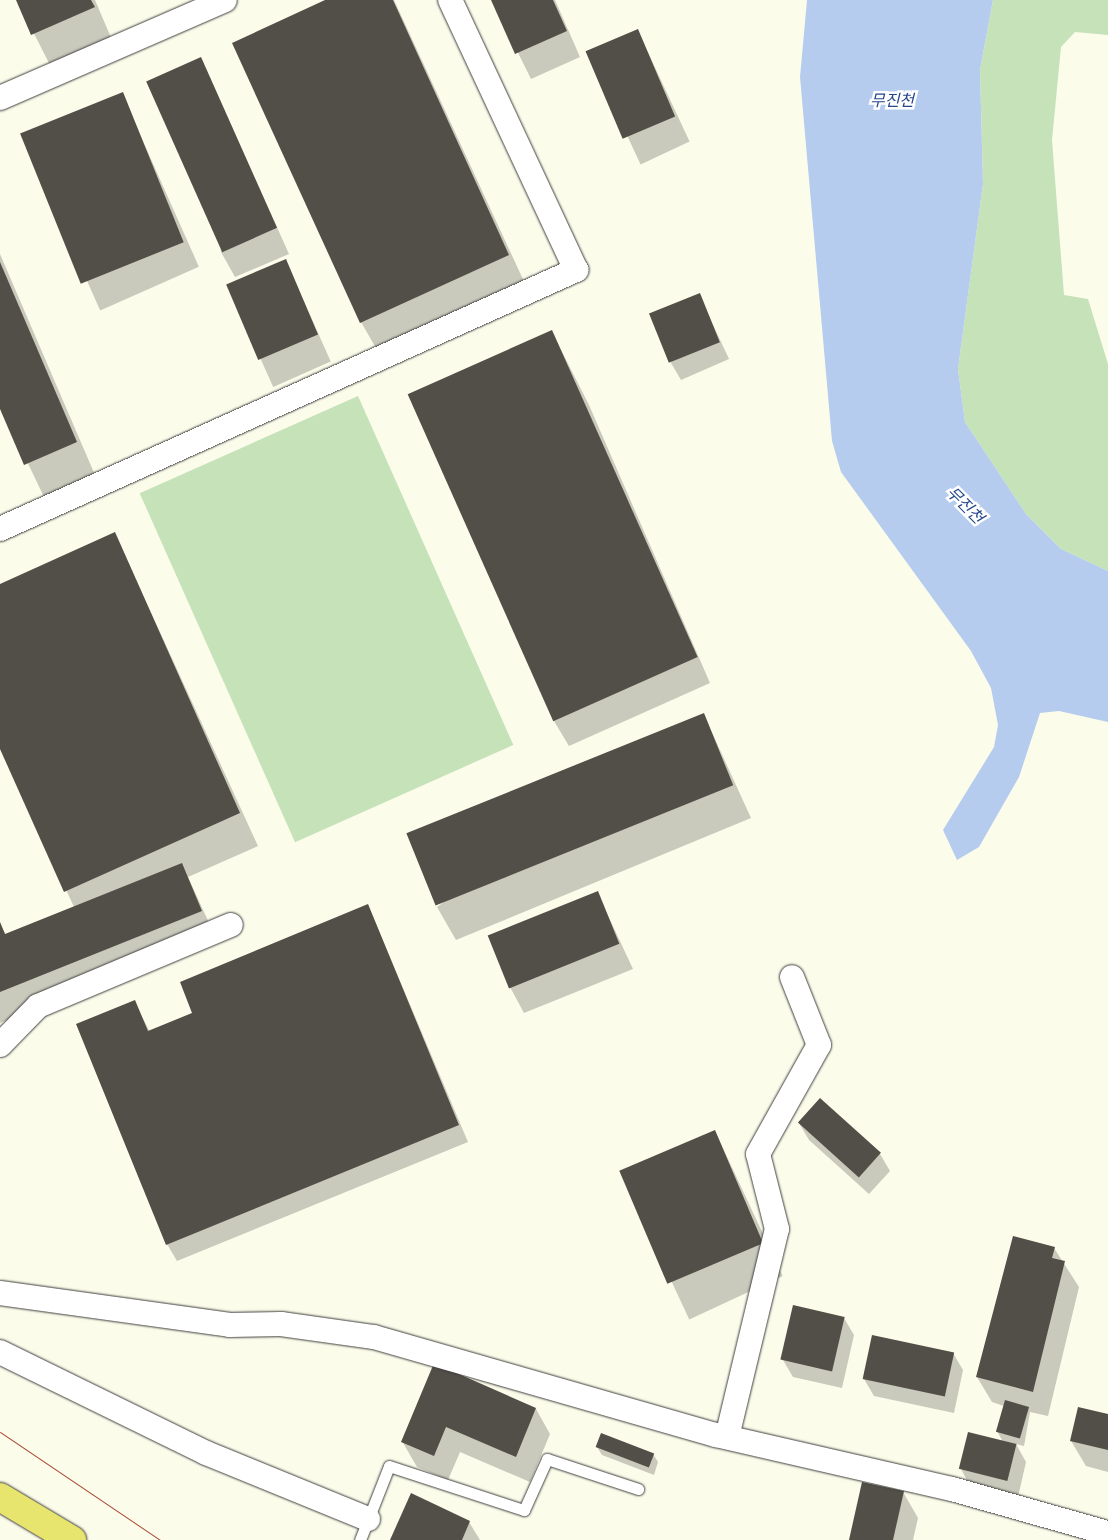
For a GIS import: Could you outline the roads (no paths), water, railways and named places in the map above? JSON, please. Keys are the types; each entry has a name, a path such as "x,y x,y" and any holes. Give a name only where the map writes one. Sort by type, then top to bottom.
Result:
{"main road":[{"path":"0,1497 72,1540"}],"street":[{"path":"0,98 225,0"},
{"path":"0,529 576,270 450,0"},
{"path":"0,1045 38,1006 231,925"},
{"path":"727,1437 777,1229 758,1154 819,1045 792,977"},
{"path":"0,1293 230,1325 281,1324 374,1337 727,1437 952,1489 1108,1533"},
{"path":"0,1352 364,1530"}],"lane":[{"path":"364,1530 389,1466 524,1510 547,1459 638,1489"}],"water":[{"name":"무진천","path":"807,0 993,0 980,70 983,184 958,369 965,422 1026,514 1061,549 1108,571 1108,722 1059,711 1040,713 1019,777 979,847 957,860 943,830 994,747 998,725 991,688 971,651 841,472 832,441 800,77"}],"tram line":[{"path":"0,1432 160,1540"}]}
